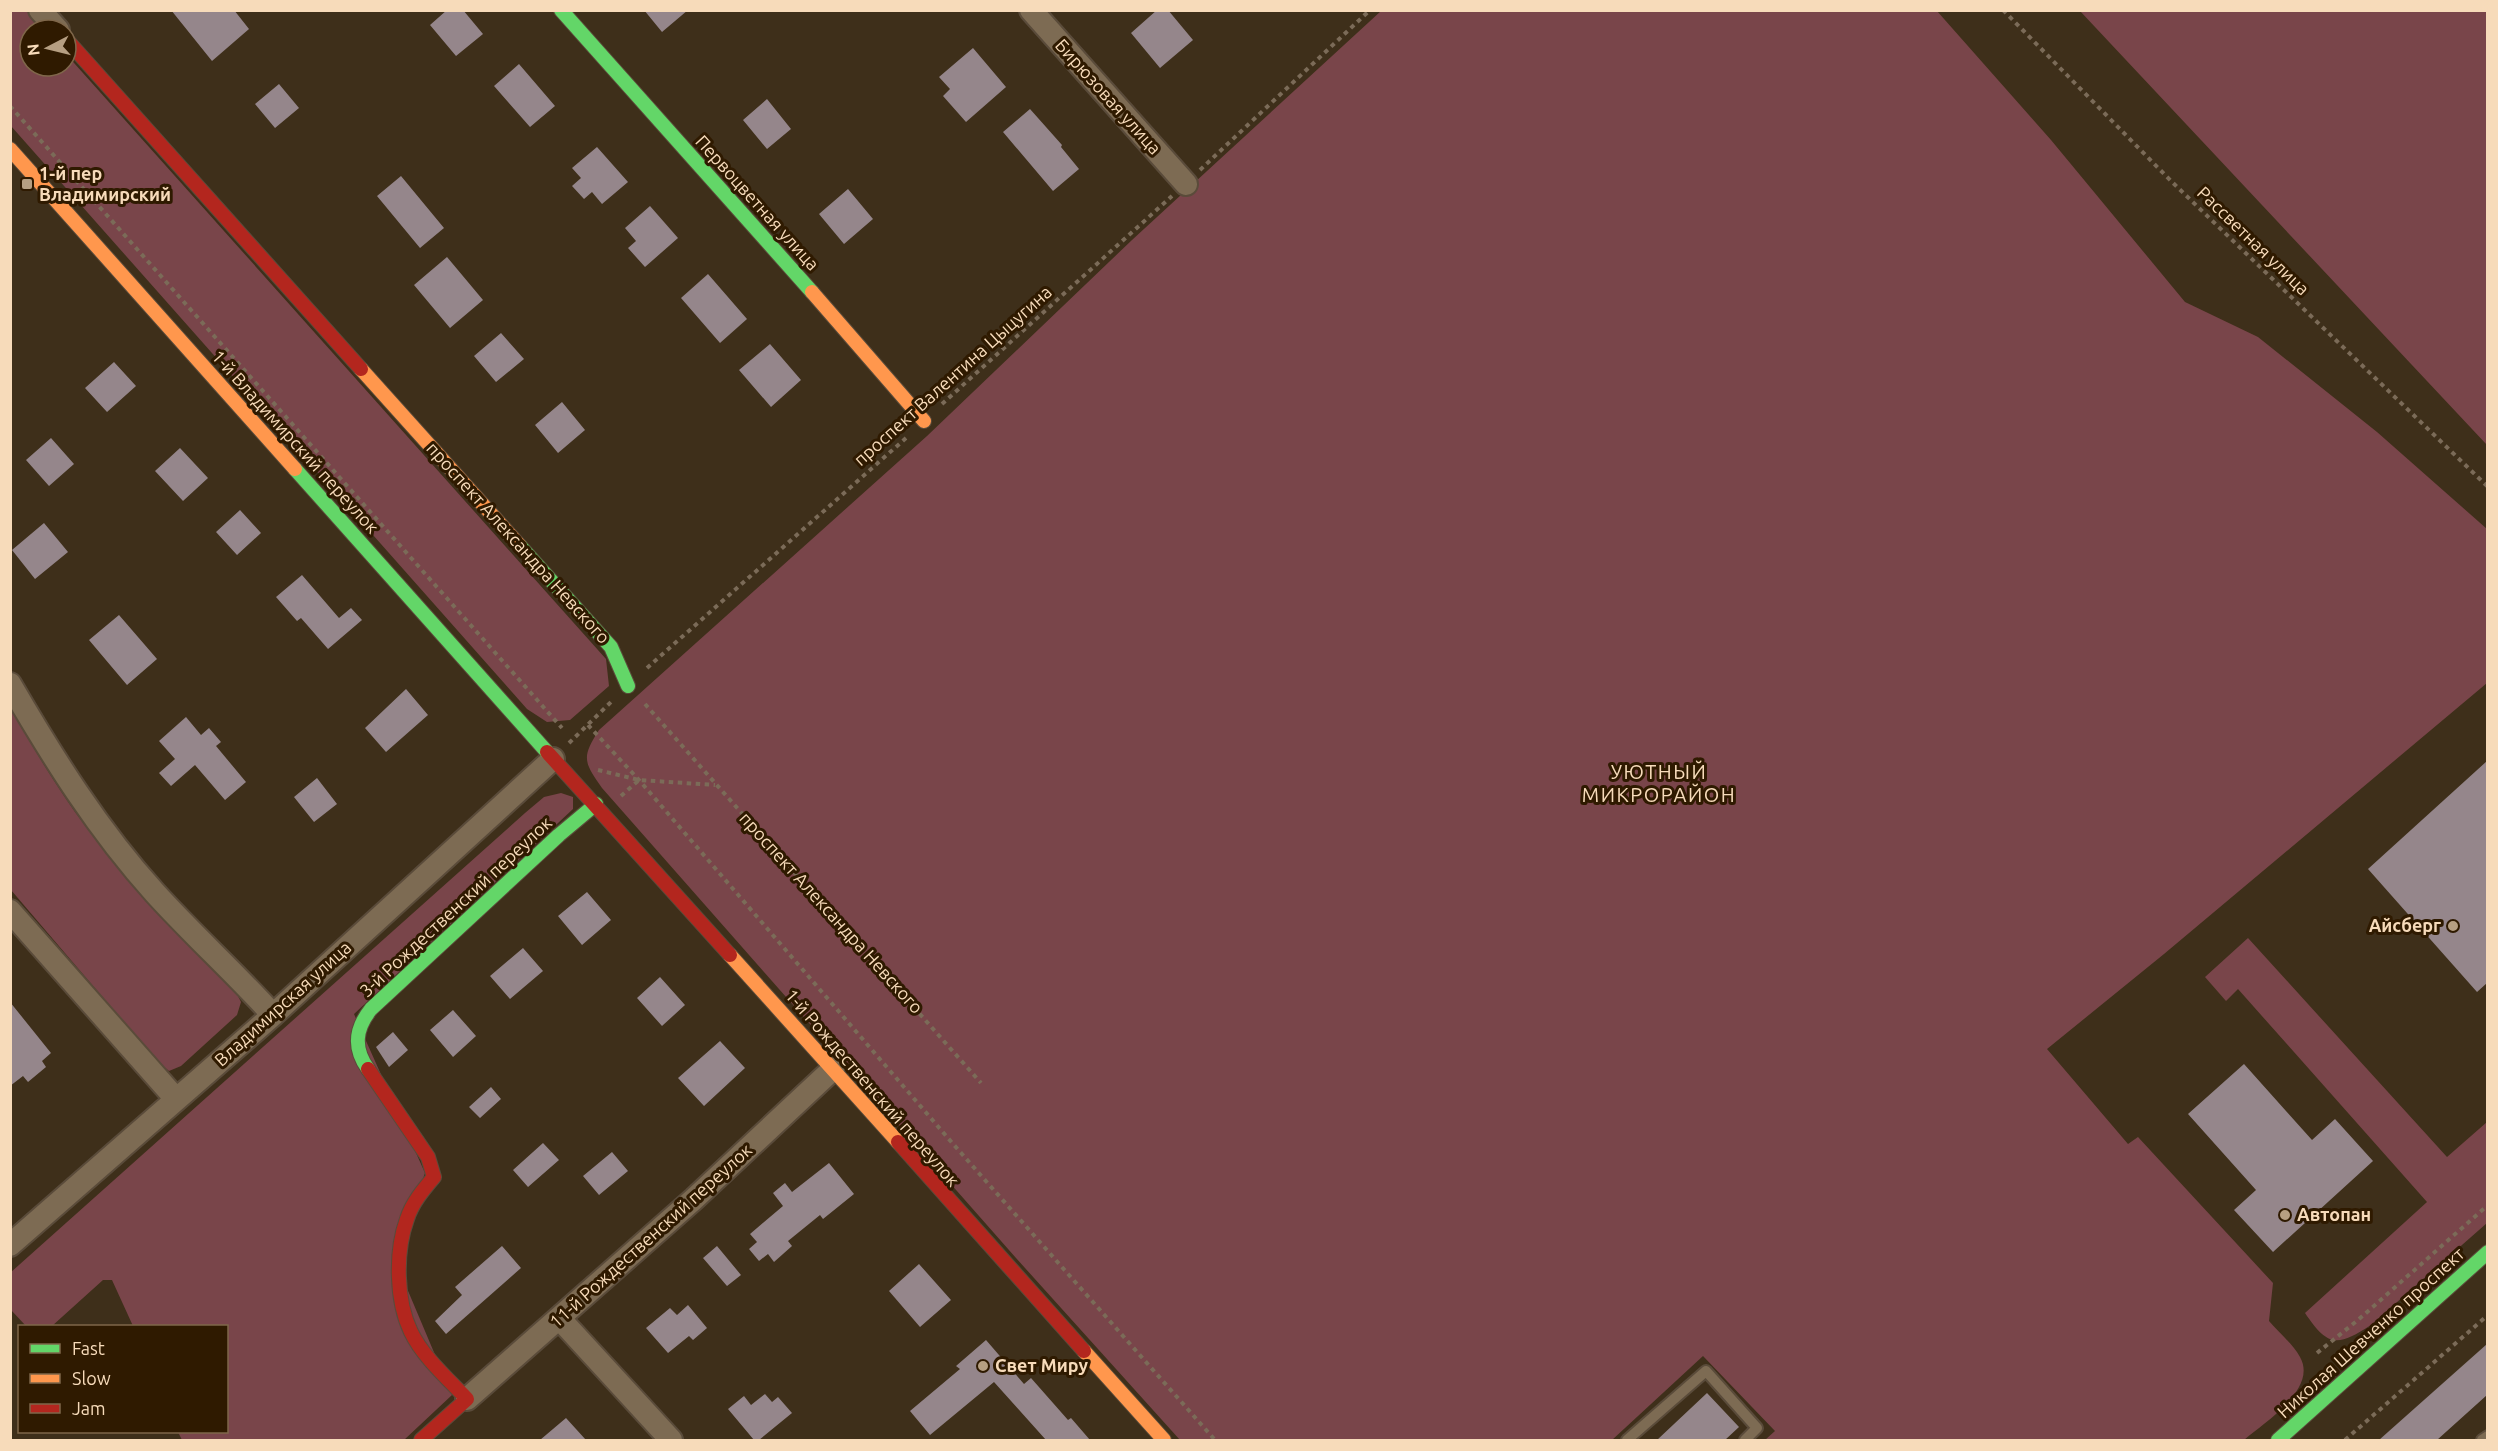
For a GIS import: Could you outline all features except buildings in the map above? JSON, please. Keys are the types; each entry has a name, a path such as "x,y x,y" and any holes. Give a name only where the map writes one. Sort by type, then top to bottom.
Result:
{"street":[{"name":"Первоцветная улица","path":"561,10 871,358 924,421"},
{"name":"Бирюзовая улица","path":"1031,10 1186,184"},
{"name":"проспект Александра Невского","path":"78,52 611,646 628,686"},
{"name":"1-й Владимирский переулок","path":"10,149 553,759"},
{"path":"10,684 80,800 155,893 238,976 273,1015"},
{"name":"1-й Рождественский переулок","path":"553,759 596,804 1164,1440"},
{"name":"Владимирская улица","path":"10,1245 273,1015 553,759"},
{"name":"3-й Рождественский переулок","path":"467,1399 412,1334 401,1298 406,1221 420,1195 434,1177 428,1157 361,1059 355,1042 359,1023 371,1009 559,835 596,804"},
{"path":"10,911 176,1099"},
{"name":"11-й Рождественский переулок","path":"467,1399 560,1319 833,1069"},
{"name":"Николая Шевченко проспект","path":"2286,1438 2487,1252"},
{"path":"560,1319 672,1440"},
{"path":"422,1440 467,1399"}],"lane":[{"path":"1627,1440 1706,1371 1757,1428 1745,1440"},
{"path":"2482,1440 2487,1436"}],"path":[{"name":"проспект Валентина Цыцугина","path":"553,759 628,686 1186,184 1370,10"},
{"name":"Рассветная улица","path":"2003,10 2172,182 2487,487"},
{"path":"10,106 520,678 572,740"},
{"name":"проспект Александра Невского","path":"628,686 981,1083"},
{"path":"588,725 639,780 954,1145 1215,1440"},
{"path":"596,770 639,780 716,785"},
{"path":"2317,1353 2358,1320 2487,1205"},
{"path":"2345,1440 2487,1315"}],"shaded area":[{"path":"10,11 27,11 33,18 18,18 18,78 78,78 78,67 606,659 609,686 570,720 547,722 527,709 11,126"},
{"path":"1381,11 1937,11 2051,140 2185,302 2258,337 2377,432 2487,529 2487,683 2047,1049 2128,1144 2138,1137 2273,1283 2269,1321 2300,1357 2304,1369 2302,1381 2287,1404 2244,1440 1765,1440 1775,1431 1703,1356 1612,1440 1180,1440 1016,1258 602,788 591,772 587,754 599,730 927,436 1132,240"},
{"path":"2080,11 2487,11 2487,445"},
{"path":"10,708 56,784 87,828 139,889 233,986 241,1002 237,1015 181,1066 169,1071 158,1062 11,890"},
{"path":"561,793 573,797 573,809 354,1014 425,1173 395,1260 452,1395 404,1440 182,1440 178,1433 228,1433 228,1325 133,1325 112,1280 103,1280 53,1325 25,1325 11,1310 10,1273 544,797"},
{"path":"2248,938 2447,1157 2487,1122 2487,1223 2371,1325 2341,1340 2327,1338 2305,1313 2427,1202 2238,989 2226,1001 2205,977"}],"traffic: fast":[{"path":"561,10 812,292"},
{"path":"295,469 547,752"},
{"path":"520,546 611,647 628,686"},
{"path":"368,1069 360,1054 358,1039 362,1024 371,1009 559,835 596,804"},
{"path":"2278,1440 2488,1252"}],"traffic: slow":[{"path":"10,149 295,469"},
{"path":"812,292 924,421"},
{"path":"361,369 520,546"},
{"path":"730,955 898,1142"},
{"path":"1084,1351 1164,1440"}],"traffic: jam":[{"path":"78,52 361,369"},
{"path":"547,752 730,955"},
{"path":"368,1069 428,1157 434,1177 412,1208 400,1246 400,1291 406,1320 422,1350 467,1399 421,1440"},
{"path":"898,1142 1084,1351"}],"place":[{"name":"1-й пер Владимирский","path":"27,184"},
{"name":"Айсберг","path":"2453,926"},
{"name":"Автопан","path":"2285,1215"},
{"name":"Свет Миру","path":"983,1366"}],"district":[{"name":"УЮТНЫЙ МИКРОРАЙОН","path":"1659,784"}]}
